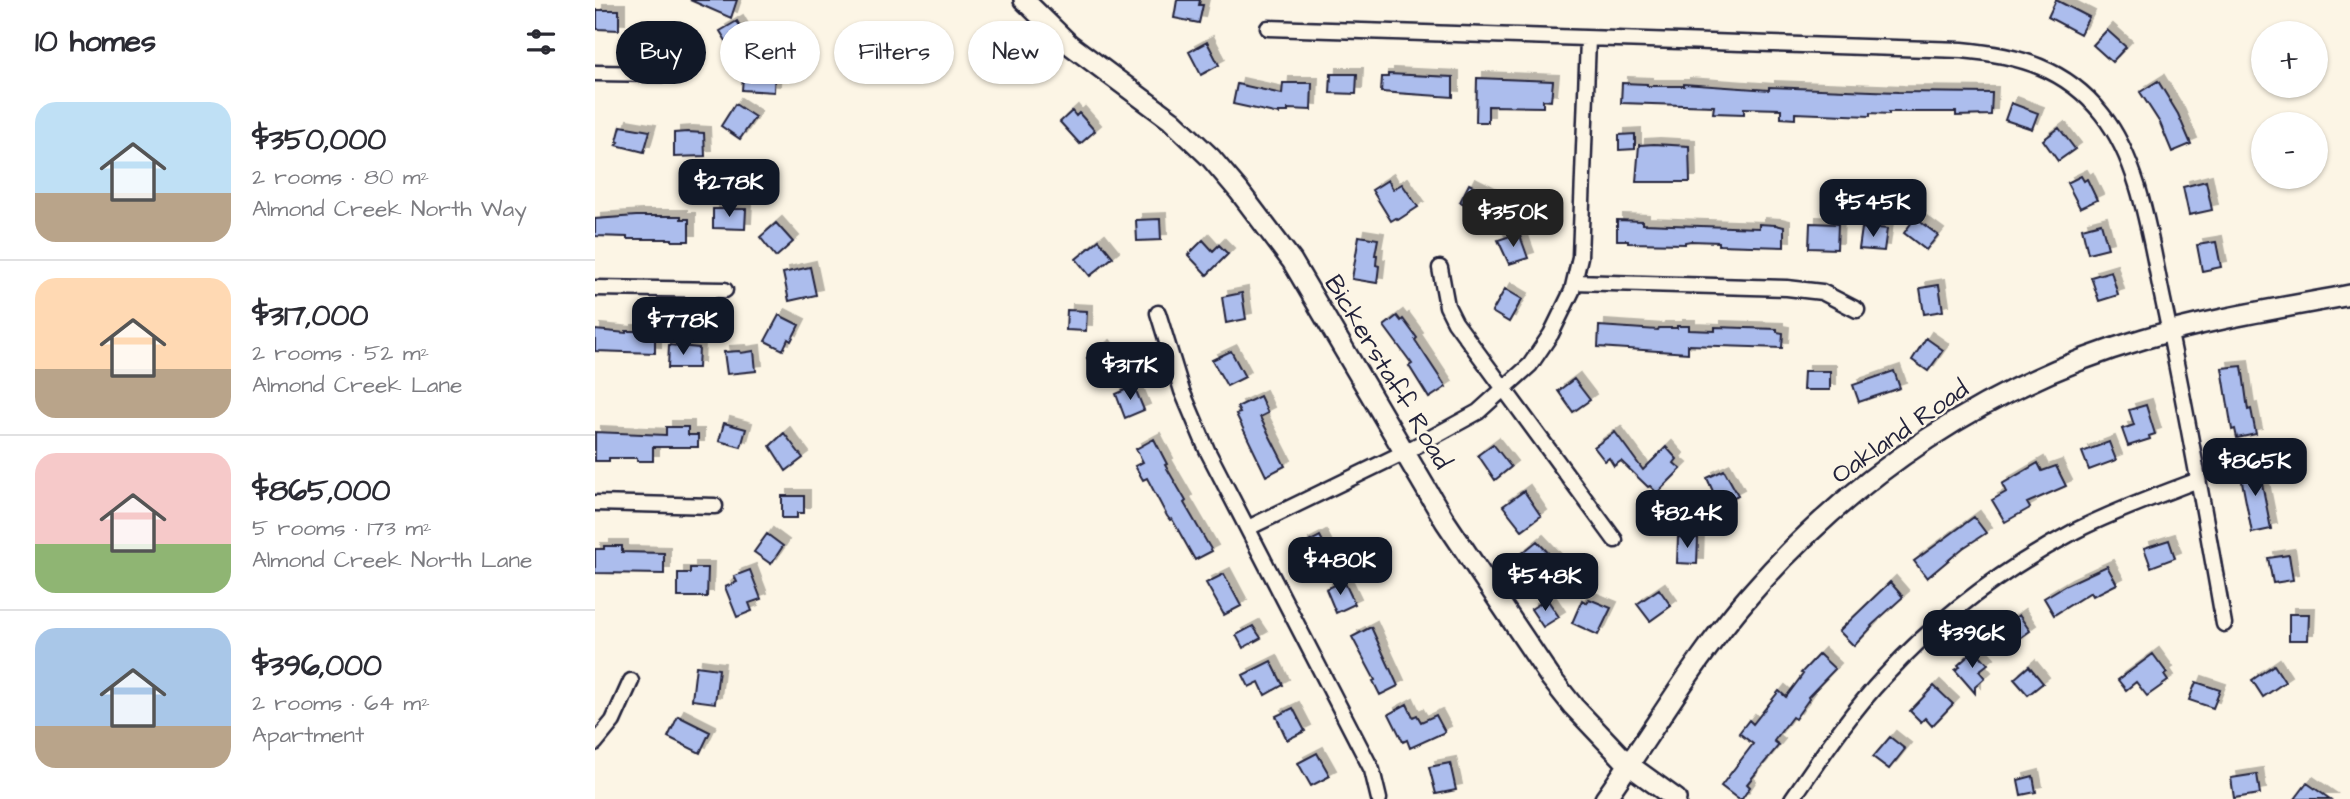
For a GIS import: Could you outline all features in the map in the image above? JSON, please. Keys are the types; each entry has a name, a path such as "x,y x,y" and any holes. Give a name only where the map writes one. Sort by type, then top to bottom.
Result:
{"street":[{"name":"Bickerstaff Road","path":"1024,0 1069,44 1171,120 1239,191 1292,261 1445,522 1550,677 1573,706 1629,765 1676,799"},
{"path":"1268,28 1962,50 2011,57 2049,70 2094,104 2117,136 2138,190 2170,332 2224,624"},
{"path":"1248,528 1405,452 1478,412 1530,365 1551,334 1574,282 1580,257 1588,39"},
{"path":"595,73 616,73"},
{"path":"1440,268 1447,306 1455,322 1615,540"},
{"path":"1574,282 1810,290 1822,292 1857,310"},
{"path":"595,288 725,290"},
{"name":"Oakland Road","path":"1605,799 1675,695 1747,597 1809,531 1904,454 1989,401 2052,372 2123,345 2206,322 2350,295"},
{"path":"1158,313 1182,391 1206,450 1372,771 1379,799"},
{"path":"1792,799 1870,693 1918,642 1960,605 2006,572 2077,530 2198,480"},
{"path":"595,503 715,506"},
{"path":"595,743 613,721 631,681"}],"building":[{"path":"690,0 737,0 731,18"},
{"path":"1177,0 1200,0 1199,5 1203,5 1199,23 1174,18"},
{"path":"2056,0 2089,17 2080,34 2048,17"},
{"path":"597,10 619,10 616,30 597,29"},
{"path":"2107,30 2126,47 2112,62 2093,45"},
{"path":"1207,42 1219,65 1201,75 1189,52"},
{"path":"1331,74 1357,74 1356,94 1330,93"},
{"path":"1388,74 1453,77 1453,97 1381,92 1382,77 1388,77"},
{"path":"1477,78 1553,81 1551,101 1543,100 1543,107 1488,106 1488,122 1476,122"},
{"path":"2158,81 2178,114 2191,144 2172,152 2160,123 2140,92"},
{"path":"1283,83 1312,83 1311,110 1288,109 1288,112 1279,114 1233,104 1237,84 1282,94"},
{"path":"1622,83 1769,90 1769,87 1992,93 1991,115 1956,116 1956,112 1889,112 1870,113 1870,116 1795,113 1795,119 1781,118 1781,109 1744,108 1744,114 1713,113 1714,106 1621,103"},
{"path":"742,84 774,84 774,92 742,90"},
{"path":"2011,103 2038,113 2032,129 2005,120"},
{"path":"735,104 755,117 740,139 721,126"},
{"path":"1072,111 1076,116 1079,113 1095,131 1080,144 1060,122"},
{"path":"621,126 650,131 644,152 616,145 619,142 617,141"},
{"path":"2059,128 2075,149 2058,161 2043,140"},
{"path":"674,133 704,133 705,156 674,157"},
{"path":"1635,134 1635,149 1619,150 1619,135"},
{"path":"1639,145 1689,146 1690,182 1636,182"},
{"path":"2081,176 2084,181 2087,179 2097,200 2080,208 2067,183"},
{"path":"1388,180 1393,189 1402,184 1418,207 1398,220 1396,218 1391,221 1372,190"},
{"path":"2206,181 2212,210 2189,215 2183,187"},
{"path":"1469,184 1493,196 1483,218 1467,210 1469,206 1460,202"},
{"path":"713,209 746,209 745,229 713,228"},
{"path":"681,216 681,219 689,219 689,241 595,236 595,219"},
{"path":"1915,218 1938,235 1926,250 1904,233"},
{"path":"1160,219 1161,240 1137,241 1136,220"},
{"path":"1617,220 1643,221 1643,224 1759,228 1759,224 1776,225 1784,227 1784,247 1719,245 1719,242 1691,241 1685,244 1628,243 1628,240 1617,240"},
{"path":"776,223 793,242 776,257 760,237"},
{"path":"1810,223 1838,224 1837,249 1809,248"},
{"path":"2101,223 2108,248 2088,253 2082,228"},
{"path":"1862,228 1887,229 1884,251 1859,249"},
{"path":"1519,233 1528,258 1509,264 1498,240"},
{"path":"1359,236 1378,239 1375,255 1376,265 1379,266 1377,283 1352,279"},
{"path":"1099,240 1113,257 1090,276 1076,259"},
{"path":"1203,240 1213,251 1219,245 1228,254 1207,275 1188,255"},
{"path":"2216,242 2221,267 2202,271 2197,245"},
{"path":"810,267 816,295 789,301 783,273"},
{"path":"2111,271 2118,295 2099,301 2091,277"},
{"path":"1939,285 1943,311 1924,314 1920,288"},
{"path":"1505,289 1522,299 1509,322 1492,312"},
{"path":"1242,293 1246,319 1226,323 1222,297"},
{"path":"1067,310 1087,311 1086,331 1066,330"},
{"path":"779,315 799,325 783,350 765,341"},
{"path":"1397,316 1401,321 1403,319 1417,338 1415,340 1446,387 1429,398 1409,366 1412,364 1384,326"},
{"path":"1599,326 1658,330 1689,326 1689,330 1715,331 1715,327 1777,329 1777,332 1783,333 1782,348 1688,345 1688,353 1598,347"},
{"path":"595,330 626,333 655,331 655,353 595,351"},
{"path":"1926,338 1943,350 1928,371 1912,360"},
{"path":"669,345 699,348 698,368 668,368"},
{"path":"1104,346 1118,364 1102,377 1087,358"},
{"path":"754,351 756,371 727,374 724,352"},
{"path":"1231,351 1245,377 1227,386 1212,360"},
{"path":"2242,366 2248,410 2251,409 2256,434 2237,438 2235,429 2232,430 2222,368"},
{"path":"1804,371 1830,371 1830,390 1803,390"},
{"path":"1894,371 1900,388 1859,402 1853,385"},
{"path":"1574,379 1590,400 1573,412 1558,391"},
{"path":"1134,386 1144,410 1125,418 1116,394"},
{"path":"1260,396 1268,413 1260,417 1285,466 1266,476 1236,414 1240,413 1237,407"},
{"path":"2146,405 2155,434 2149,436 2150,439 2128,446 2122,429 2134,425 2129,410"},
{"path":"724,423 746,429 741,447 719,441"},
{"path":"666,427 688,427 688,435 698,435 698,447 653,447 653,461 609,458 609,461 595,461 595,432 666,435"},
{"path":"1615,432 1643,470 1666,447 1677,459 1674,463 1681,469 1657,493 1621,461 1614,466 1609,458 1605,461 1594,447"},
{"path":"784,433 803,458 786,471 770,446"},
{"path":"1154,439 1167,464 1165,465 1186,501 1184,503 1212,551 1195,560 1147,478 1143,480 1135,466 1143,462 1136,449"},
{"path":"2109,442 2116,460 2089,470 2082,452"},
{"path":"1493,444 1511,467 1495,480 1478,455"},
{"path":"2038,463 2042,471 2056,466 2066,486 2027,503 2030,508 2005,522 1992,500 2006,492 2002,484"},
{"path":"2258,463 2271,529 2252,533 2239,466"},
{"path":"1724,470 1738,495 1719,505 1707,478"},
{"path":"1524,491 1541,516 1522,530 1503,506"},
{"path":"782,496 804,496 804,513 797,513 797,518 782,518"},
{"path":"1974,517 1986,533 1927,578 1914,561"},
{"path":"767,534 783,546 771,564 754,552"},
{"path":"1320,536 1332,559 1313,569 1303,545"},
{"path":"1678,537 1698,538 1697,564 1677,563"},
{"path":"2169,540 2175,558 2151,567 2144,548"},
{"path":"1537,541 1556,561 1539,574 1521,554"},
{"path":"604,546 622,546 622,552 664,553 664,574 595,573 595,549 604,549"},
{"path":"2289,555 2293,580 2273,583 2268,558"},
{"path":"2107,566 2117,584 2093,596 2091,592 2054,615 2044,598"},
{"path":"690,568 708,568 707,597 678,597 678,573 690,573"},
{"path":"750,570 761,599 749,603 752,611 737,617 725,587 737,582 734,576"},
{"path":"1224,574 1241,606 1224,615 1206,583"},
{"path":"1344,581 1355,604 1336,613 1326,589"},
{"path":"1890,582 1903,597 1871,626 1854,646 1839,631"},
{"path":"1659,589 1671,606 1650,621 1637,604"},
{"path":"1547,599 1559,617 1543,627 1531,609"},
{"path":"1589,599 1611,608 1598,635 1572,623 1582,600 1587,603"},
{"path":"2289,614 2309,614 2308,640 2289,640"},
{"path":"2019,615 2030,631 2009,646 1998,630"},
{"path":"1253,626 1261,638 1243,648 1236,635"},
{"path":"1371,627 1398,686 1380,695 1352,637"},
{"path":"1975,650 1988,664 1979,671 1985,678 1975,687 1975,693 1955,670"},
{"path":"1819,654 1835,669 1808,697 1795,719 1792,717 1774,741 1779,745 1747,784 1750,787 1742,799 1738,799 1721,786 1753,744 1739,733 1749,720 1753,724 1779,691 1786,697 1803,674 1801,673"},
{"path":"2153,654 2167,673 2164,675 2168,681 2147,696 2136,682 2126,690 2118,680"},
{"path":"1271,661 1283,685 1265,695 1259,682 1249,687 1243,675"},
{"path":"2274,665 2285,682 2263,697 2252,680"},
{"path":"696,666 719,669 715,703 692,700"},
{"path":"2029,666 2043,683 2028,695 2014,679"},
{"path":"2196,682 2220,690 2213,708 2189,700"},
{"path":"1934,686 1953,704 1932,726 1925,718 1921,722 1910,711"},
{"path":"1407,704 1413,717 1417,715 1421,722 1436,715 1445,732 1410,748 1407,740 1403,742 1389,714"},
{"path":"1293,708 1305,731 1287,740 1276,716"},
{"path":"678,716 710,732 700,753 668,737"},
{"path":"1890,737 1905,749 1889,769 1873,757"},
{"path":"1317,753 1330,776 1311,786 1298,763"},
{"path":"1450,763 1456,790 1436,794 1429,767"},
{"path":"2257,774 2260,794 2234,798 2231,778"},
{"path":"2033,776 2036,792 2021,795 2018,780"},
{"path":"2307,783 2330,799 2295,799"}]}
